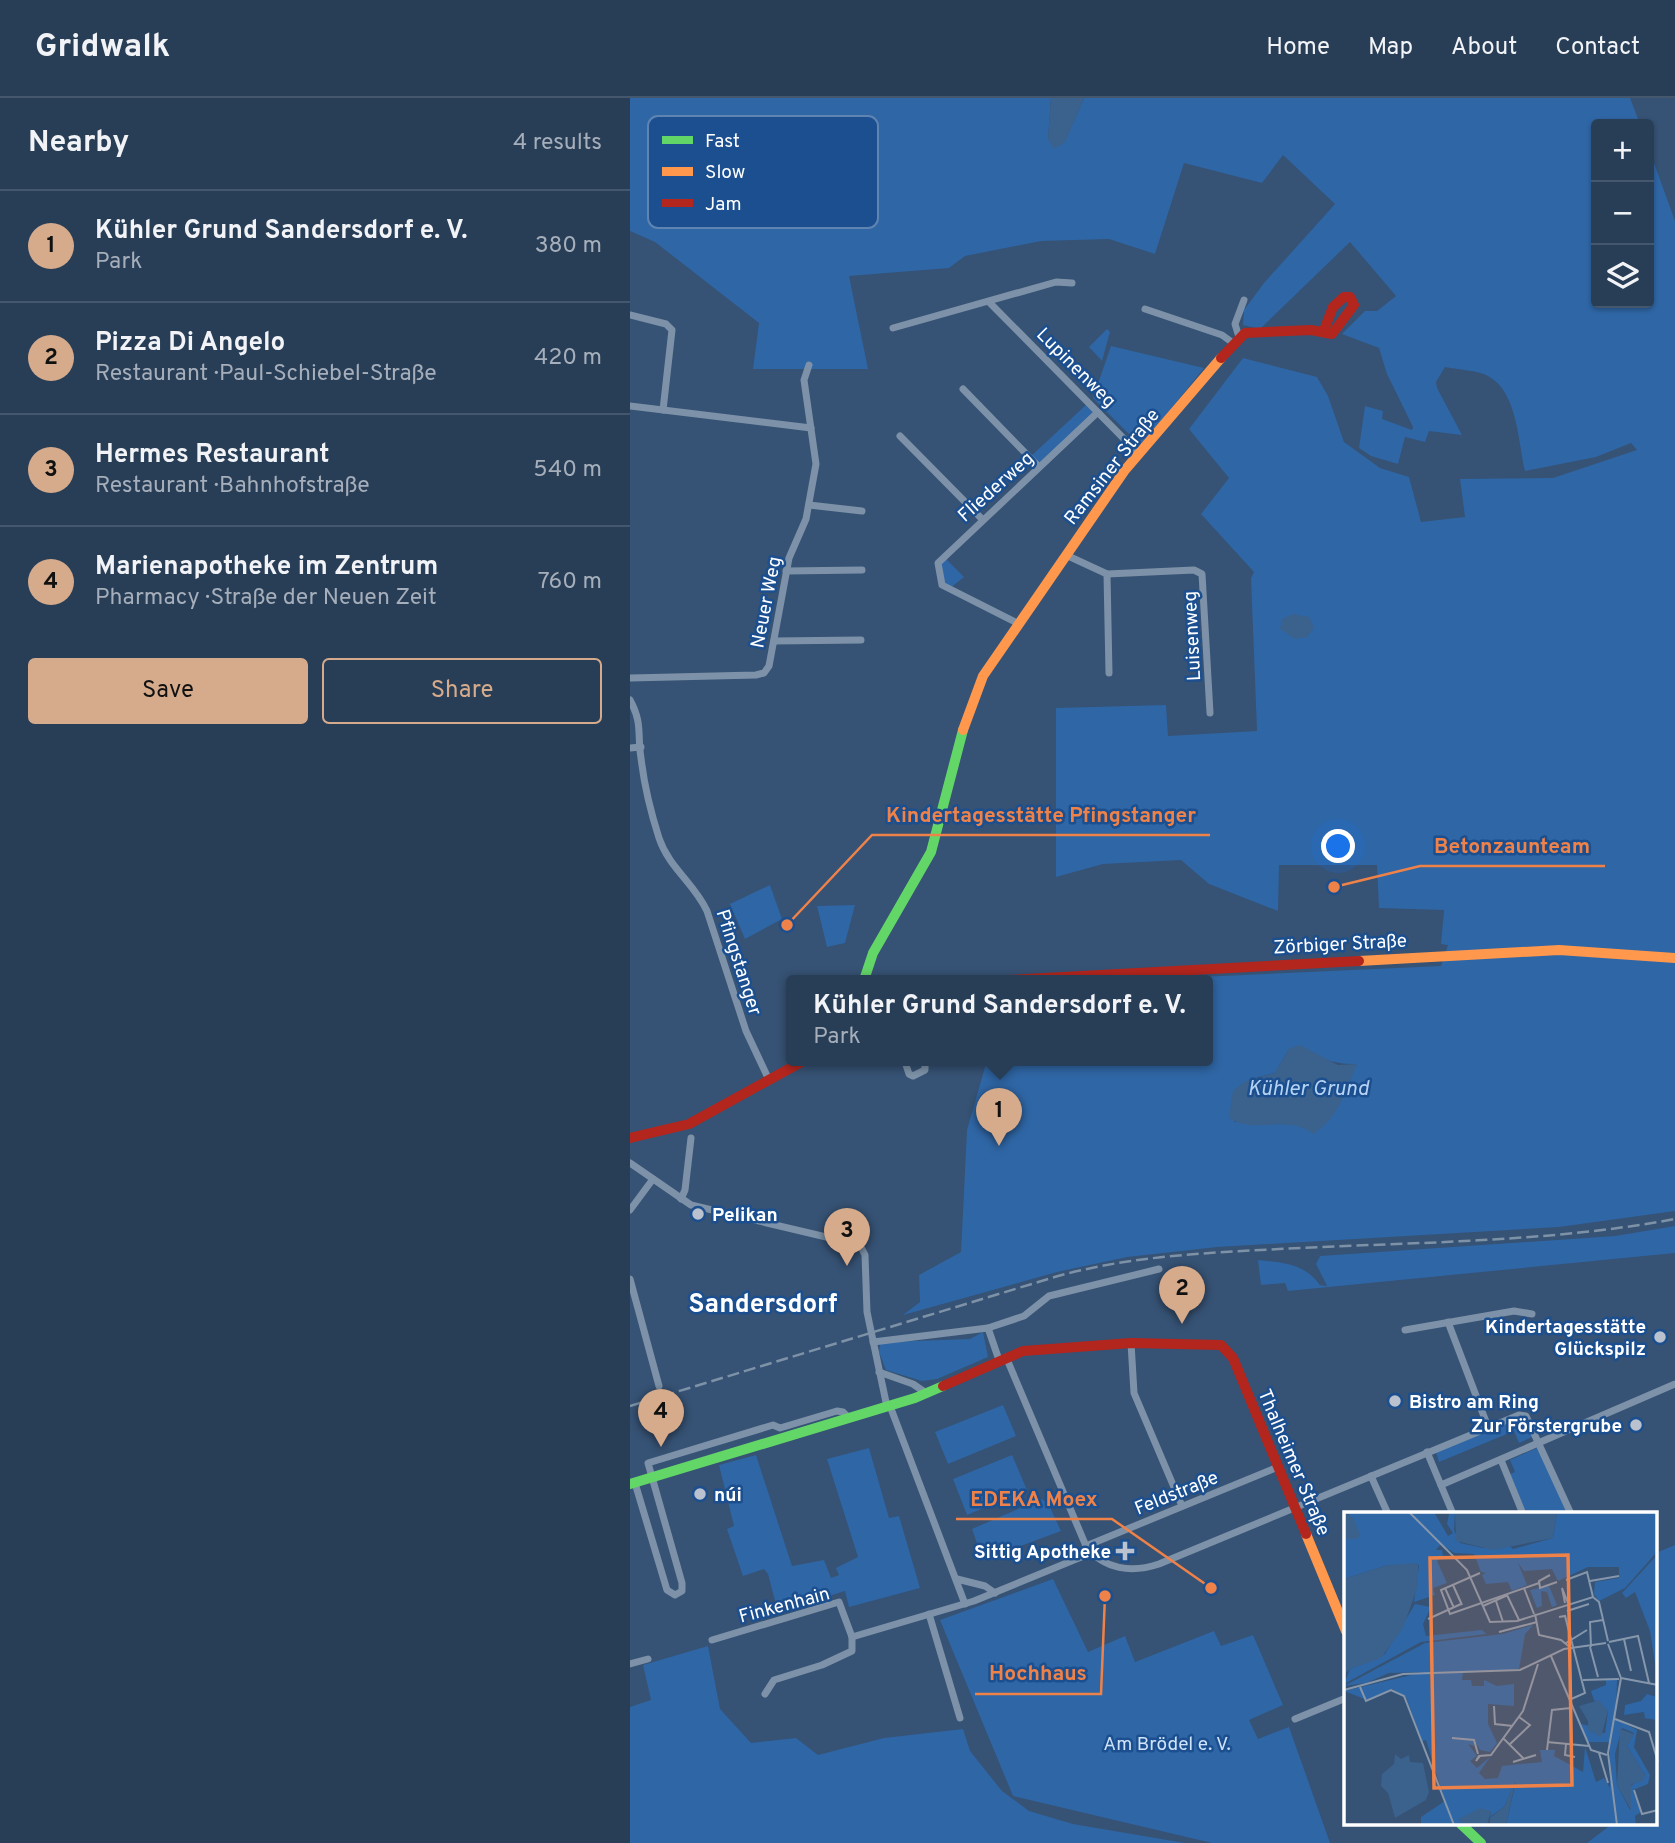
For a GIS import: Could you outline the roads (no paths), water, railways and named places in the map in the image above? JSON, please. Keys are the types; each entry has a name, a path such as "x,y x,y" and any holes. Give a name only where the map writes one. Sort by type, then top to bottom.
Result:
{"street":[{"path":"893,328 990,303 1056,282 1072,283"},
{"path":"1236,340 1236,324 1244,300"},
{"name":"Lupinenweg","path":"990,303 1137,452"},
{"path":"1144,309 1236,340"},
{"path":"630,315 666,324 673,330 663,410"},
{"path":"1236,340 1245,333 1324,330"},
{"name":"Ramsiner Straße","path":"866,975 873,953 931,852 973,696 1137,452 1236,340"},
{"name":"Neuer Weg","path":"630,678 760,675 769,666 786,571 809,505 816,460 804,380 809,365"},
{"path":"963,389 1039,467"},
{"path":"630,406 811,428"},
{"name":"Fliederweg","path":"1019,624 942,585 938,562 1098,412"},
{"path":"900,436 982,519"},
{"path":"809,505 862,511"},
{"name":"Luisenweg","path":"1066,555 1107,574 1194,570 1202,574 1210,713"},
{"path":"786,571 862,570"},
{"path":"1107,574 1109,673"},
{"path":"774,641 860,640"},
{"name":"Pfingstanger","path":"630,700 639,719 641,762 663,849 672,867 698,895 707,911 744,1027 769,1080"},
{"path":"630,748 641,747"},
{"name":"Zörbiger Straße","path":"1099,975 1559,950 1675,958"},
{"path":"630,1138 689,1124 794,1066"},
{"path":"906,1066 909,1074 913,1076 925,1070 925,1066"},
{"path":"681,1199 685,1191 691,1138"},
{"path":"630,1163 695,1206 860,1245 865,1255 865,1294 871,1333 888,1406 965,1604"},
{"path":"630,1210 653,1179"},
{"path":"873,1342 988,1328 1024,1316 1049,1296 1159,1269"},
{"path":"630,1279 659,1386"},
{"path":"1405,1330 1514,1311 1532,1314"},
{"path":"1448,1322 1488,1427"},
{"path":"988,1328 1086,1546 1091,1553 1123,1569 1146,1568 1519,1415 1526,1416 1541,1442 1570,1512"},
{"path":"780,1434 774,1425 648,1463 652,1478 682,1583 682,1591 676,1595 667,1590 633,1484 652,1478 723,1456 780,1434 888,1406 1034,1349 1131,1343 1134,1393 1182,1506"},
{"name":"Thalheimer Straße","path":"1131,1343 1213,1344 1226,1347 1344,1626"},
{"path":"879,1371 913,1384 926,1393"},
{"path":"1441,1485 1675,1384"},
{"path":"719,1442 723,1456"},
{"path":"1427,1452 1452,1512"},
{"path":"1501,1460 1522,1512"},
{"name":"Feldstraße","path":"1086,1546 1278,1466"},
{"path":"1371,1476 1387,1512"},
{"path":"765,1694 774,1679 849,1655 854,1644 852,1637 965,1604 1091,1553"},
{"path":"957,1579 985,1586 995,1593"},
{"name":"Finkenhain","path":"712,1640 839,1602 852,1637"},
{"path":"929,1614 960,1718"},
{"path":"630,1664 648,1659"},
{"path":"1295,1719 1344,1699"},
{"path":"1463,1826 1480,1843"}],"water":[{"path":"1051,98 1084,98 1065,142 1054,149 1048,139"},
{"path":"1293,614 1309,617 1314,628 1307,637 1295,639 1280,629 1282,619"},
{"name":"Kühler Grund","path":"1300,1045 1338,1065 1357,1064 1340,1103 1322,1128 1313,1134 1293,1125 1250,1125 1229,1118 1233,1091 1244,1082 1275,1073 1289,1049"}],"railway":[{"path":"630,1406 1085,1269 1168,1256 1527,1237 1675,1219"}],"place":[{"name":"Betonzaunteam","path":"1334,887"},
{"name":"Kindertagesstätte Pfingstanger","path":"787,925"},
{"name":"Kühler Grund Sandersdorf e. V.","path":"999,1146"},
{"name":"Pelikan","path":"698,1214"},
{"name":"Hermes Restaurant","path":"847,1266"},
{"name":"Pizza Di Angelo","path":"1182,1324"},
{"name":"Kindertagesstätte Glückspilz","path":"1660,1337"},
{"name":"Bistro am Ring","path":"1395,1401"},
{"name":"Zur Förstergrube","path":"1636,1425"},
{"name":"Marienapotheke im Zentrum","path":"661,1447"},
{"name":"núi","path":"700,1494"},
{"name":"Sittig Apotheke","path":"1125,1551"},
{"name":"EDEKA Moex","path":"1211,1588"},
{"name":"Hochhaus","path":"1105,1596"}],"district":[{"name":"Sandersdorf","path":"763,1303"}],"park label":[{"name":"Am Brödel e. V.","path":"1167,1743"}]}
